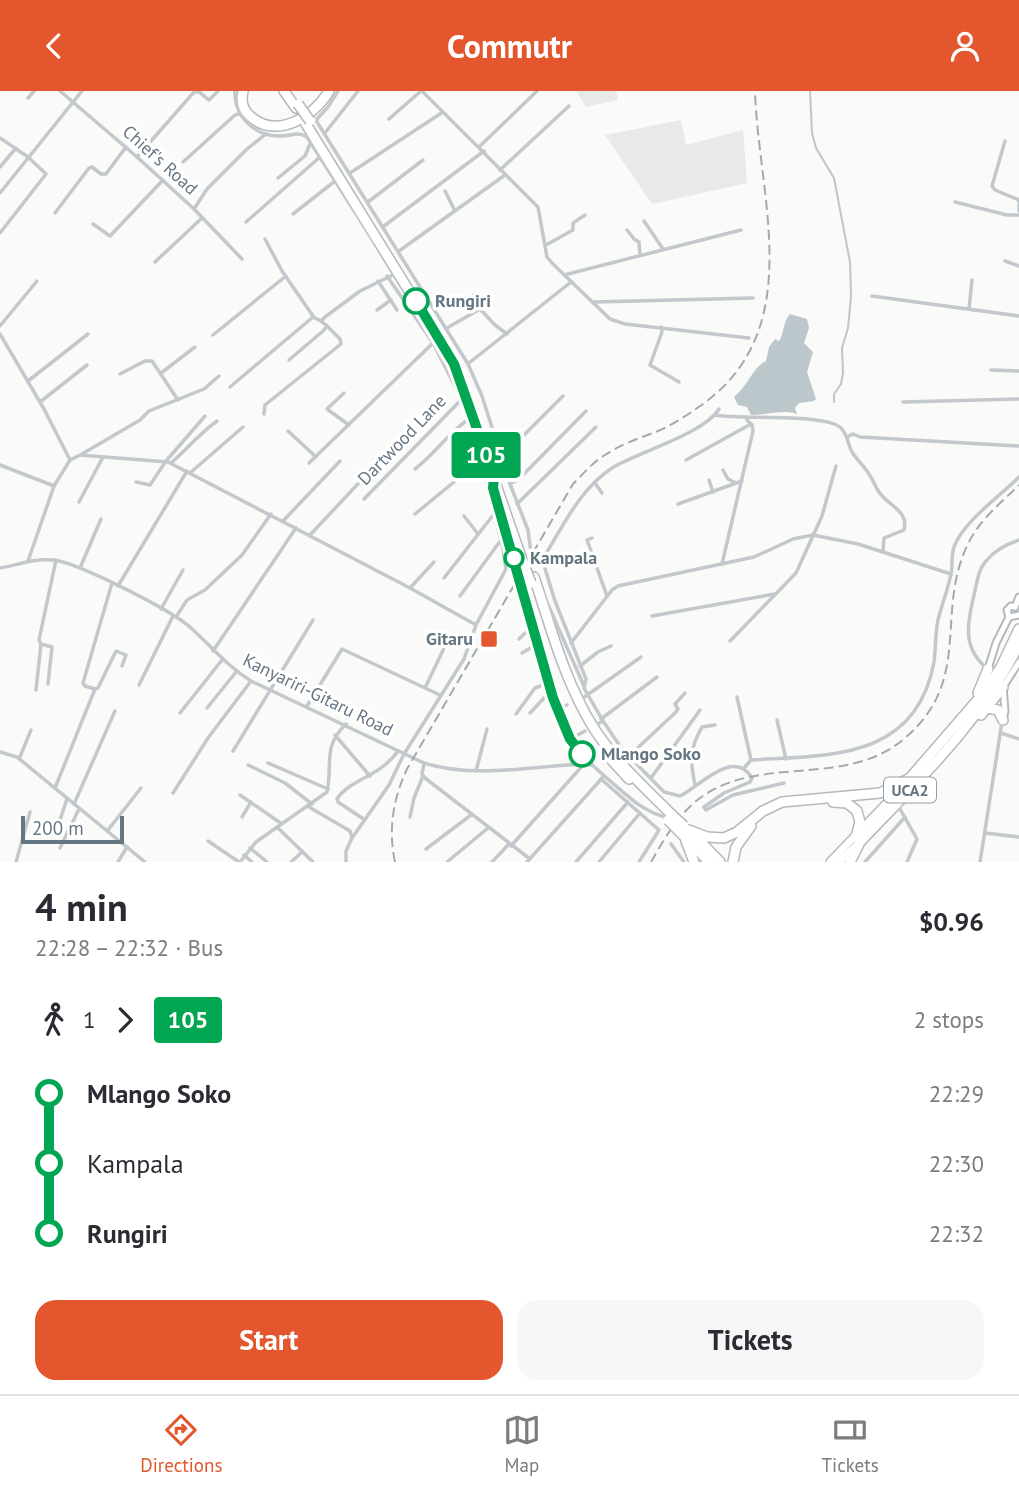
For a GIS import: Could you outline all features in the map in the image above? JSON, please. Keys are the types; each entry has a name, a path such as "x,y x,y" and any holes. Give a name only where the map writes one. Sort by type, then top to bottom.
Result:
{"highway":[{"path":"243,91 242,103 253,123 285,126 311,112 329,91"},
{"path":"286,93 308,123 454,355 467,383 567,685 584,723 617,768 720,862"},
{"path":"308,123 396,273 454,364 490,478 523,551"},
{"name":"UCA2","path":"910,778 981,696 996,674 1019,629"},
{"name":"UCA2","path":"850,862 858,839 959,735 999,681 1019,644"},
{"path":"968,710 988,669"},
{"path":"959,735 987,708 1003,687"},
{"path":"987,708 998,710 1003,720"},
{"path":"684,831 724,838 737,832 763,811 782,802 880,793 910,778"},
{"path":"733,862 736,847 751,826 773,811 790,806 835,802 851,805 860,818 858,839"},
{"path":"684,831 694,862"},
{"path":"684,831 709,862"}],"main road":[{"path":"1009,617 1018,615 1015,607 1019,597"},
{"path":"988,669 998,636 1009,617 1007,610 1009,607 1015,607"},
{"path":"1003,720 1003,687 1019,662"},
{"path":"839,862 910,778"},
{"path":"830,862 858,839"}],"street":[{"path":"28,98 34,91"},
{"name":"Chief's Road","path":"60,91 127,147 194,209 207,189 266,134"},
{"path":"0,193 82,91"},
{"path":"137,157 194,92 199,92 209,100 218,91"},
{"path":"235,91 239,114 266,134 304,134 396,273 360,291 321,321"},
{"path":"338,91 317,119 468,364 482,396 509,484 528,530 531,553 538,561 543,562"},
{"path":"325,133 358,91"},
{"path":"389,119 422,91 538,207 547,257 613,321 749,338"},
{"path":"479,147 537,91"},
{"path":"500,170 569,106"},
{"path":"350,173 443,112"},
{"path":"183,162 231,118 239,114"},
{"path":"0,138 28,157 46,176 0,233"},
{"path":"955,202 1007,215 1019,213 1019,201 992,186 1005,141"},
{"path":"278,178 305,156 310,142"},
{"path":"55,213 89,168 106,174 127,147"},
{"path":"0,167 16,148"},
{"path":"384,226 484,152"},
{"path":"246,222 320,157"},
{"path":"368,202 423,160"},
{"path":"399,250 505,175"},
{"path":"93,224 110,236 163,180"},
{"path":"293,213 335,181"},
{"path":"445,191 455,211"},
{"path":"194,209 242,260"},
{"path":"546,245 573,230 572,223 585,215"},
{"path":"155,262 202,218"},
{"path":"644,221 663,249"},
{"path":"627,230 639,242 640,255"},
{"path":"564,275 741,230"},
{"path":"264,414 265,405 342,344 327,326 313,316 265,239"},
{"path":"1005,261 1019,266"},
{"path":"213,335 286,276"},
{"name":"Kanyariri-Gitaru Road","path":"346,862 352,838 389,785 404,754 464,659 476,625 506,569 494,515 490,478 469,419 433,344 387,276"},
{"path":"969,309 972,280"},
{"path":"0,326 37,281"},
{"path":"378,281 397,310"},
{"path":"468,364 570,282"},
{"path":"473,295 480,309 506,334"},
{"path":"872,296 1019,316"},
{"path":"592,302 753,298"},
{"path":"377,310 391,300"},
{"path":"447,328 480,309"},
{"path":"230,387 313,316"},
{"path":"289,360 327,326"},
{"path":"661,327 662,332 650,365 679,382"},
{"path":"28,381 88,334"},
{"path":"1,338 40,402 70,460"},
{"path":"309,463 433,344"},
{"path":"161,373 195,347"},
{"path":"120,374 148,361 153,362 178,400"},
{"path":"40,402 87,365"},
{"path":"990,370 1019,371"},
{"path":"28,561 54,486 70,460 140,420 149,411 204,389 219,376"},
{"path":"344,393 327,409 349,425"},
{"path":"501,458 563,396"},
{"path":"903,402 1019,399"},
{"name":"Dartwood Lane","path":"364,499 461,400"},
{"path":"584,688 586,679 543,562 569,514 595,483 611,469 681,435 715,415 719,409"},
{"path":"509,484 520,478 586,411"},
{"path":"715,415 790,418 802,421 820,419 839,426 880,495 899,511 904,520 902,532 884,538 883,552"},
{"path":"136,482 150,485 166,461 205,416"},
{"path":"721,564 752,431 746,418"},
{"path":"415,469 469,419"},
{"path":"171,463 187,450 197,436 217,421"},
{"path":"687,460 751,424"},
{"path":"517,504 596,426"},
{"path":"118,586 188,472 243,427"},
{"path":"288,431 316,457"},
{"path":"847,437 853,434 860,437 1019,446"},
{"path":"80,455 171,463 410,587 476,625"},
{"path":"79,502 103,457"},
{"path":"415,514 482,459"},
{"path":"283,521 340,461"},
{"path":"0,465 54,486"},
{"path":"730,641 796,573 822,516 836,466"},
{"path":"723,470 728,479 739,482"},
{"path":"310,535 370,471"},
{"path":"744,768 751,760 840,754 858,750 882,740 907,720 929,682 937,626 951,574 953,551 960,536 974,520 1019,477"},
{"path":"490,478 557,709 570,739 586,762 492,862"},
{"path":"709,480 713,492"},
{"path":"678,504 739,482"},
{"path":"595,483 602,493"},
{"path":"139,685 174,617 187,600 205,590 242,555 271,514"},
{"path":"444,578 494,515"},
{"path":"464,516 478,534"},
{"path":"79,568 101,519"},
{"path":"213,651 296,528"},
{"path":"571,643 613,589 621,585 754,557 793,540 814,535 883,552 951,574"},
{"path":"592,538 587,540 607,596"},
{"path":"460,596 501,540"},
{"path":"988,669 979,661 969,644 967,625 970,612 982,566 997,550 1019,540"},
{"path":"36,690 41,644 39,636 56,560"},
{"name":"Kanyariri-Gitaru Road","path":"0,568 28,561 56,560 112,583 190,627 222,660 251,681 424,763 476,771 586,762 603,778"},
{"path":"410,587 434,562"},
{"path":"161,609 183,571"},
{"path":"95,689 83,683 112,583"},
{"path":"534,583 546,596 584,688 602,720 614,739 664,792 680,796 724,769 744,768 752,778 750,782 724,793 704,809 733,795 784,783"},
{"path":"652,616 777,594"},
{"path":"233,751 313,620"},
{"path":"519,639 526,633 546,696 557,709"},
{"path":"41,644 52,647 48,684"},
{"path":"425,688 446,644"},
{"path":"580,666 611,646"},
{"path":"522,653 532,647"},
{"path":"307,706 342,649 440,695"},
{"path":"55,788 95,689 98,688 116,650 126,655 122,666"},
{"path":"583,698 641,657"},
{"path":"180,713 222,660"},
{"path":"541,677 545,669"},
{"path":"207,708 236,672"},
{"path":"596,725 657,677"},
{"path":"173,793 208,738 251,681"},
{"path":"516,714 536,688 543,685"},
{"path":"629,756 676,712 678,709 675,704 685,693"},
{"path":"530,713 546,696"},
{"path":"737,697 751,760"},
{"path":"557,709 567,705"},
{"path":"651,778 700,710"},
{"path":"74,804 114,711"},
{"path":"777,720 786,759"},
{"path":"980,862 1003,720"},
{"path":"208,841 240,862 250,848 310,805 328,789 329,753 335,735 346,725"},
{"path":"695,785 691,749 702,727 715,725"},
{"path":"476,771 487,729"},
{"path":"20,760 31,730"},
{"path":"570,739 585,731"},
{"path":"1001,733 1019,739"},
{"path":"335,735 371,776"},
{"path":"365,820 337,799 344,791 386,765 398,751"},
{"path":"0,752 20,760 145,862"},
{"path":"578,764 582,754"},
{"path":"268,763 328,789"},
{"path":"410,817 423,776 424,763"},
{"path":"248,765 285,783 310,805 350,831 352,838"},
{"path":"423,776 528,861 603,778"},
{"path":"603,778 636,804 650,812 669,817"},
{"path":"603,778 659,830 639,862"},
{"path":"107,831 142,788"},
{"path":"240,795 282,824"},
{"path":"60,820 67,799"},
{"path":"242,817 251,802"},
{"path":"576,862 628,802"},
{"path":"60,848 79,809"},
{"path":"900,809 918,842 907,862"},
{"path":"16,862 30,812"},
{"path":"599,862 640,813"},
{"path":"426,849 471,815"},
{"path":"865,862 905,817"},
{"path":"276,827 313,862"},
{"path":"447,862 488,828"},
{"path":"985,833 1019,837"},
{"path":"671,844 684,862"},
{"path":"118,862 127,847"},
{"path":"250,848 267,862"},
{"path":"290,862 302,852"},
{"path":"244,855 252,862"},
{"path":"338,862 346,856"}],"shaded area":[{"path":"576,91 616,91 618,100 586,107"},
{"path":"681,120 686,145 743,130 747,183 652,204 605,135"},
{"path":"790,314 807,319 809,328 804,343 813,352 807,372 816,399 799,403 795,408 797,414 781,412 751,415 747,407 738,405 734,397 766,361 769,347 775,339 779,341"}],"waterway":[{"path":"810,91 812,133 816,148 834,178 850,262 851,296 848,328 842,348 843,373 841,384 834,394 834,402"}],"railway":[{"path":"395,862 393,815 407,769 573,484 611,451 664,428 703,404 736,373 756,338 766,299 770,258 755,91"},
{"path":"651,862 682,815 695,802 719,787 772,773 855,763 881,754 905,738 926,716 939,693 950,646 953,597 967,546 983,521 1019,485"}],"bus line":[{"name":"105","path":"416,301 454,364 467,397 494,477 493,488 553,698 570,739 582,754"}],"place":[{"name":"Rungiri","path":"416,301"},
{"name":"Kampala","path":"514,558"},
{"name":"Gitaru","path":"489,639"},
{"name":"Mlango Soko","path":"582,754"}]}
